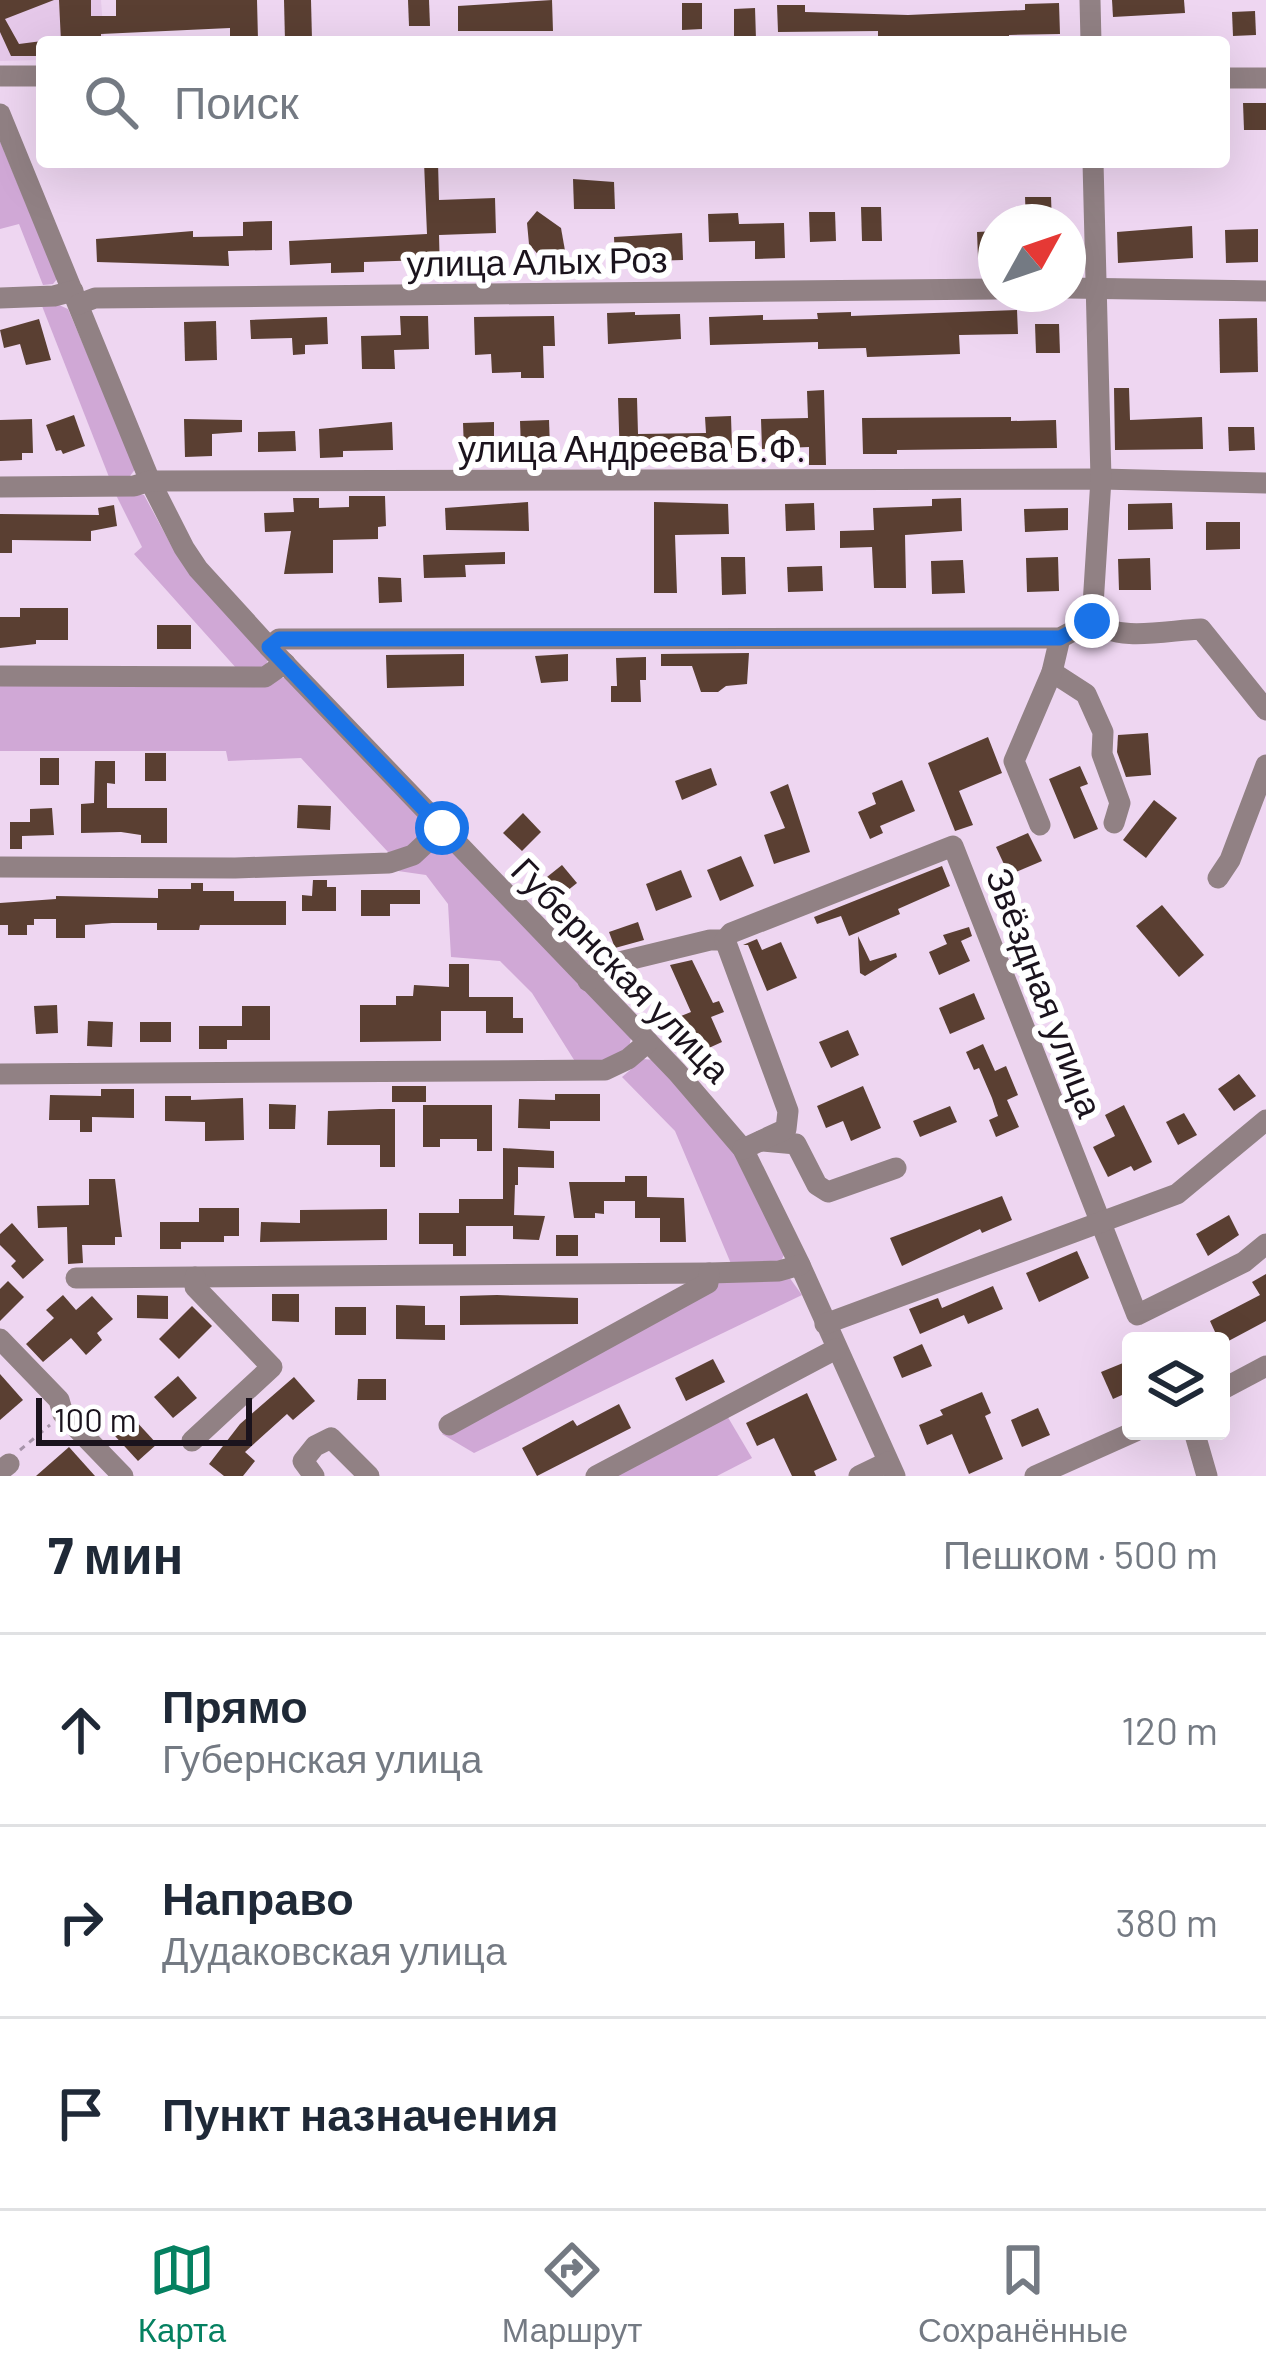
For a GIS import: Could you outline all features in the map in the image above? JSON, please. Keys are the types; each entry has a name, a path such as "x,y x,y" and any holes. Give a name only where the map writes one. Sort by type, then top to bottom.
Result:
{"street":[{"path":"1090,0 1091,36"},
{"path":"0,76 36,76"},
{"path":"1230,78 1266,78"},
{"name":"Губернская улица","path":"0,114 150,481 198,569 588,981 752,1145 891,1469"},
{"path":"1092,621 1101,479 1093,168"},
{"path":"1086,288 1266,291"},
{"name":"улица Алых Роз","path":"0,298 978,289"},
{"name":"улица Андреева Б.Ф.","path":"0,487 134,486 150,481 1101,479 1266,484"},
{"path":"0,676 265,677 277,655 279,639 1060,638 1092,621"},
{"path":"1092,621 1103,631 1122,633 1201,629 1266,710"},
{"path":"1040,825 1014,761 1052,671 1060,638"},
{"path":"1052,671 1086,694 1103,732 1102,754 1120,803 1114,823"},
{"path":"1218,878 1230,860 1266,765"},
{"path":"0,867 389,863 413,855 442,828"},
{"name":"Звёздная улица","path":"725,940 730,933 953,846 1101,1222"},
{"path":"588,981 603,966 725,940 788,1111 786,1129 752,1145"},
{"path":"0,1074 605,1070 648,1042"},
{"path":"825,1324 1177,1194 1266,1120"},
{"path":"752,1145 796,1144 817,1185 828,1192 896,1168"},
{"path":"1101,1222 1137,1315 1244,1262 1266,1244"},
{"path":"76,1278 709,1273 779,1270 800,1264"},
{"path":"449,1425 707,1283 709,1273"},
{"path":"192,1442 272,1367 195,1287 195,1277"},
{"path":"0,1339 123,1476"},
{"path":"596,1476 836,1349"},
{"path":"1230,1385 1266,1366"},
{"path":"1035,1476 1122,1437"},
{"path":"314,1476 303,1461 315,1446 331,1438 369,1476"},
{"path":"1197,1440 1207,1476"},
{"path":"859,1476 891,1469"}],"path":[{"path":"4,1468 6,1461 63,1414"}],"shaded area":[{"path":"0,0 101,0 104,36 36,36 36,60 0,61"},
{"path":"0,141 57,279 53,284 43,285 19,224 0,229"},
{"path":"42,306 68,309 136,468 130,476 109,477"},
{"path":"114,491 144,495 176,554 268,660 264,669 237,669 134,554 142,547"},
{"path":"285,678 428,827 409,850 387,857 388,852 301,758 228,761 226,751 0,751 0,683"},
{"path":"440,844 448,846 631,1038 629,1047 602,1062 576,1063 532,993 500,961 451,957 448,904 426,875 391,870"},
{"path":"643,1059 655,1060 735,1153 785,1253 781,1261 732,1266 675,1131 622,1077"},
{"path":"789,1277 802,1295 474,1453 442,1434 718,1280"},
{"path":"726,1414 752,1458 717,1476 608,1476"}],"building":[{"path":"0,0 54,0 5,19 19,44 36,42 36,56 11,56 0,32"},
{"path":"59,0 91,0 91,16 116,16 116,0 257,0 258,36 230,36 230,28 61,36"},
{"path":"284,0 311,0 312,36 285,36"},
{"path":"408,0 429,0 430,26 409,26"},
{"path":"552,0 553,31 458,31 458,6"},
{"path":"1112,0 1184,0 1185,13 1113,17"},
{"path":"682,3 702,3 702,29 682,30"},
{"path":"1059,3 1060,34 778,32 777,5 805,5 805,12 908,15 1025,10 1025,4"},
{"path":"755,8 756,36 734,36 734,9"},
{"path":"1255,11 1256,35 1233,36 1232,12"},
{"path":"1243,103 1266,103 1266,130 1244,130"},
{"path":"424,168 438,168 439,200 495,198 496,233 439,235 440,274 426,275 426,260 364,262 364,272 331,273 331,263 290,265 289,241 427,234"},
{"path":"573,179 614,182 615,209 574,209"},
{"path":"1025,197 1051,197 1051,204 1025,204"},
{"path":"861,207 881,207 882,241 862,241"},
{"path":"537,211 561,228 567,262 541,258 529,244 527,223"},
{"path":"809,212 835,212 836,241 810,242"},
{"path":"738,213 739,224 784,223 785,258 755,259 755,241 709,242 708,214"},
{"path":"272,221 272,250 228,251 229,266 97,262 96,239 193,231 193,237 243,236 243,222"},
{"path":"1192,226 1193,258 1118,263 1117,232"},
{"path":"1258,229 1258,262 1226,263 1225,230"},
{"path":"682,233 683,260 615,262 614,237"},
{"path":"851,312 851,316 1017,312 1018,334 959,335 960,354 867,357 866,348 818,349 818,342 710,345 709,317 818,319 817,313"},
{"path":"607,313 680,314 681,339 608,344"},
{"path":"400,316 428,316 429,349 394,350 395,369 362,369 361,336 401,335"},
{"path":"554,316 555,346 543,346 544,378 521,378 521,372 492,373 491,354 475,355 474,317"},
{"path":"327,317 328,344 305,345 305,354 293,355 292,338 251,339 250,320"},
{"path":"1257,318 1258,372 1220,373 1219,319"},
{"path":"39,319 51,360 26,365 20,344 4,348 0,330"},
{"path":"216,321 217,360 185,361 184,322"},
{"path":"1035,324 1059,324 1060,353 1036,353"},
{"path":"1114,388 1129,388 1130,420 1202,417 1203,449 1115,450"},
{"path":"824,390 826,465 809,465 809,447 762,449 761,419 808,418 807,391"},
{"path":"618,398 637,398 638,434 706,433 705,417 731,416 732,448 688,449 688,458 620,462"},
{"path":"74,415 85,446 63,454 56,451 46,425"},
{"path":"1011,417 1011,421 1056,420 1057,448 863,454 862,418"},
{"path":"32,419 33,453 22,453 22,460 0,461 0,420"},
{"path":"184,419 242,420 242,432 212,434 212,456 185,457"},
{"path":"549,420 550,448 521,449 520,421"},
{"path":"392,422 393,450 343,451 343,457 320,458 319,429"},
{"path":"494,422 494,449 464,450 463,423"},
{"path":"1228,427 1254,427 1255,450 1229,451"},
{"path":"295,431 296,451 258,452 258,432"},
{"path":"349,496 385,496 386,526 378,527 378,539 333,540 333,573 284,574 291,531 265,532 264,513 294,512 293,498 319,498 319,508 349,507"},
{"path":"961,498 962,531 905,535 906,588 874,588 872,547 840,548 840,531 874,530 873,508 932,506 932,499"},
{"path":"528,502 529,531 446,530 445,508"},
{"path":"654,502 728,504 729,534 675,535 677,593 654,593"},
{"path":"814,503 815,530 786,531 785,504"},
{"path":"1172,503 1173,529 1128,530 1128,504"},
{"path":"114,505 117,526 91,531 91,541 12,540 12,553 0,553 0,514 99,515 98,508"},
{"path":"1068,508 1068,530 1025,532 1024,509"},
{"path":"1206,522 1240,522 1240,549 1206,550"},
{"path":"505,552 505,564 465,565 466,577 424,578 423,555"},
{"path":"721,557 745,557 746,594 722,595"},
{"path":"1058,557 1059,591 1027,592 1026,558"},
{"path":"1150,558 1151,590 1119,590 1118,559"},
{"path":"963,560 965,593 932,594 931,561"},
{"path":"822,566 823,591 788,592 787,567"},
{"path":"378,577 401,578 402,602 379,603"},
{"path":"20,608 68,608 68,640 36,640 36,644 0,648 0,617 20,617"},
{"path":"157,625 191,625 191,649 157,649"},
{"path":"749,653 747,684 726,686 718,692 701,692 692,666 661,666 661,654"},
{"path":"464,654 464,686 387,688 386,655"},
{"path":"568,654 568,681 541,683 535,656"},
{"path":"646,657 641,702 611,702 611,686 617,686 616,658"},
{"path":"1148,733 1151,775 1126,777 1117,752 1118,735"},
{"path":"988,737 1002,773 959,791 973,825 955,831 928,763"},
{"path":"145,753 166,753 166,781 145,781"},
{"path":"40,758 59,758 59,785 40,785"},
{"path":"95,761 115,761 115,784 107,783 107,808 167,808 167,843 141,843 141,835 121,832 81,833 81,804 94,803"},
{"path":"1080,766 1088,784 1080,787 1098,829 1074,839 1049,779"},
{"path":"711,768 717,785 682,800 675,781"},
{"path":"902,780 915,811 880,826 883,833 870,839 858,812 876,804 872,793"},
{"path":"788,784 810,852 774,864 764,835 785,828 770,792"},
{"path":"1154,800 1177,818 1146,858 1123,840"},
{"path":"298,805 331,806 330,830 297,828"},
{"path":"52,808 54,835 22,836 22,849 10,849 10,822 30,822 30,809"},
{"path":"523,813 541,832 522,851 503,833"},
{"path":"1028,833 1042,861 1009,875 996,847"},
{"path":"741,856 754,886 720,901 707,870"},
{"path":"562,865 577,883 557,899 542,881"},
{"path":"942,866 950,886 898,909 900,914 849,936 841,916 817,924 814,917"},
{"path":"681,870 692,897 656,911 646,884"},
{"path":"313,880 327,880 327,887 336,887 336,911 302,911 302,895 312,896"},
{"path":"191,883 203,883 203,891 234,891 234,901 286,901 286,925 157,930 157,923 112,923 85,925 85,938 56,938 56,919 34,919 34,925 27,925 27,935 8,935 8,925 0,925 0,903 56,896 158,898 158,889 191,889"},
{"path":"361,890 420,890 420,904 390,904 390,916 361,916"},
{"path":"1162,905 1204,955 1179,977 1136,926"},
{"path":"638,922 644,940 615,948 609,932"},
{"path":"969,927 972,936 961,941 970,961 939,975 929,952 947,944 943,935"},
{"path":"858,936 870,961 896,953 897,957 865,976 860,973"},
{"path":"757,939 762,950 781,942 797,978 767,991 748,945 743,945"},
{"path":"692,960 713,1003 719,1001 724,1012 711,1017 722,1042 700,1052 689,1026 675,1032 671,1020 691,1012 670,965"},
{"path":"449,964 469,964 469,997 513,997 513,1018 523,1018 523,1033 486,1033 486,1011 441,1011 441,1041 360,1042 360,1005 396,1005 396,996 413,996 414,985 449,987"},
{"path":"974,993 985,1019 950,1034 939,1008"},
{"path":"57,1005 58,1033 36,1034 34,1006"},
{"path":"242,1006 270,1006 270,1040 227,1040 227,1049 199,1049 199,1026 242,1026"},
{"path":"88,1021 113,1022 112,1047 87,1046"},
{"path":"140,1022 171,1022 171,1042 140,1042"},
{"path":"848,1030 859,1055 831,1068 819,1042"},
{"path":"983,1044 995,1071 1006,1066 1018,1095 1007,1100 1019,1127 996,1137 989,1120 998,1116 992,1098 966,1052"},
{"path":"1239,1074 1256,1096 1234,1111 1218,1089"},
{"path":"392,1086 426,1086 426,1102 392,1102"},
{"path":"863,1086 881,1128 851,1141 843,1121 826,1128 817,1106"},
{"path":"101,1089 134,1089 134,1118 92,1117 92,1132 80,1132 80,1120 49,1120 50,1095 101,1096"},
{"path":"555,1094 600,1094 600,1121 550,1121 550,1129 518,1128 519,1099 555,1100"},
{"path":"165,1096 243,1098 244,1140 205,1141 205,1122 165,1121"},
{"path":"269,1104 296,1105 295,1129 269,1129"},
{"path":"423,1105 492,1105 492,1151 477,1151 477,1139 440,1139 440,1147 423,1147"},
{"path":"1124,1105 1152,1162 1108,1177 1093,1147 1115,1136 1105,1115"},
{"path":"950,1106 957,1122 920,1137 913,1121"},
{"path":"395,1109 395,1167 380,1167 380,1145 327,1145 328,1111"},
{"path":"1184,1113 1197,1135 1178,1145 1166,1122"},
{"path":"503,1148 554,1151 554,1168 518,1167 514,1215 545,1216 539,1240 513,1239 513,1226 466,1226 466,1256 453,1256 453,1244 419,1244 419,1213 459,1213 459,1199 503,1199"},
{"path":"625,1176 647,1176 647,1197 684,1198 686,1242 660,1242 660,1218 635,1218 635,1201 604,1201 604,1214 574,1218 569,1182 625,1182"},
{"path":"89,1179 115,1179 122,1237 115,1237 115,1245 82,1245 83,1263 68,1264 67,1227 38,1228 37,1206 89,1205"},
{"path":"1002,1196 1012,1220 982,1233 980,1229 902,1266 890,1238"},
{"path":"199,1208 239,1208 239,1236 160,1249 160,1222 199,1222"},
{"path":"387,1209 387,1240 260,1242 261,1222 300,1223 300,1210"},
{"path":"1229,1215 1239,1235 1208,1256 1196,1234"},
{"path":"12,1223 44,1260 23,1279 11,1266 16,1261 0,1245 0,1234"},
{"path":"556,1235 578,1235 578,1256 556,1256"},
{"path":"1077,1251 1089,1278 1039,1302 1026,1273"},
{"path":"1266,1274 1266,1321 1230,1340 1230,1332 1215,1332 1210,1321 1260,1295 1252,1282"},
{"path":"8,1281 24,1297 0,1321 0,1289"},
{"path":"993,1286 1003,1309 968,1324 964,1315 920,1334 909,1309 938,1298 942,1308"},
{"path":"272,1294 299,1294 299,1322 272,1321"},
{"path":"63,1295 76,1310 92,1296 113,1319 97,1333 102,1340 86,1355 71,1338 43,1362 26,1344 54,1318 46,1310"},
{"path":"137,1295 168,1296 168,1319 137,1318"},
{"path":"460,1296 578,1298 578,1324 460,1325"},
{"path":"396,1305 425,1306 425,1325 445,1325 445,1340 396,1339"},
{"path":"192,1306 212,1326 179,1359 159,1339"},
{"path":"335,1307 366,1307 366,1335 335,1335"},
{"path":"922,1344 932,1366 902,1378 893,1357"},
{"path":"713,1359 725,1382 686,1401 675,1378"},
{"path":"1122,1363 1122,1395 1113,1399 1101,1372"},
{"path":"0,1374 23,1400 0,1420"},
{"path":"178,1376 197,1398 173,1418 154,1397"},
{"path":"294,1377 315,1401 293,1420 287,1414 245,1452 255,1461 243,1476 224,1476 209,1464 240,1424"},
{"path":"358,1379 386,1379 386,1400 357,1400"},
{"path":"982,1392 991,1413 985,1416 1003,1459 969,1474 952,1434 927,1445 919,1425"},
{"path":"807,1393 837,1460 814,1471 816,1476 792,1476 774,1438 757,1446 746,1423"},
{"path":"619,1404 631,1428 537,1476 522,1448 573,1420 577,1426"},
{"path":"1038,1408 1050,1435 1022,1447 1011,1420"},
{"path":"134,1419 157,1444 138,1461 115,1436"},
{"path":"69,1447 95,1476 36,1476"}],"route":[{"path":"442,828 269,647 279,639 1060,638 1092,621"}]}
